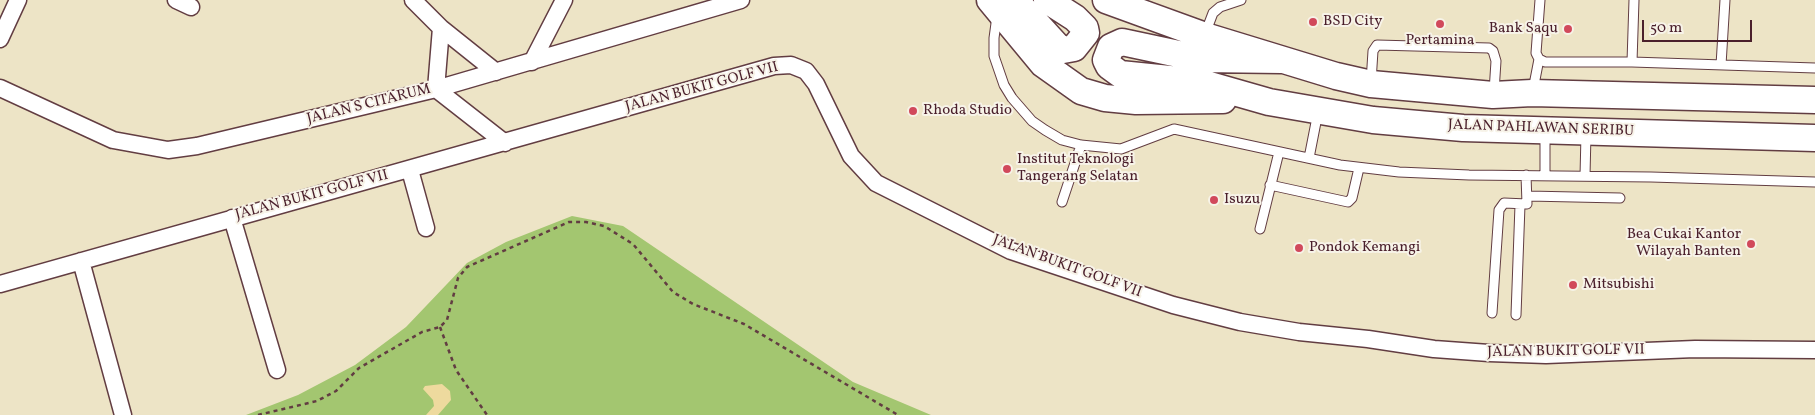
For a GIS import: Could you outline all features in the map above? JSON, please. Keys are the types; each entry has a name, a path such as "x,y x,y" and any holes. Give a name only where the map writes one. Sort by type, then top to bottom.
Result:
{"main road":[{"path":"1001,3 1058,47 1063,50 1074,48 1086,34 1085,28 1075,18 1047,0"},
{"path":"1115,1 1204,36 1336,76 1371,84 1493,94 1532,93 1815,100"},
{"path":"1001,3 1042,64 1081,91 1105,98 1136,101 1174,99 1269,102"},
{"path":"1269,102 1199,82 1120,74 1109,66 1106,60 1107,53 1116,43 1122,42 1202,59 1282,60"},
{"name":"JALAN PAHLAWAN SERIBU","path":"1269,102 1373,120 1462,128 1815,138"}],"street":[{"path":"0,39 18,0"},
{"path":"176,0 191,7"},
{"path":"413,0 441,28 496,72"},
{"path":"532,62 564,0"},
{"name":"JALAN S CITARUM","path":"0,88 112,140 168,150 197,146 436,89 741,0"},
{"path":"441,28 436,89 505,143"},
{"name":"JALAN BUKIT GOLF VII","path":"0,284 774,66 792,66 806,71 816,84 851,156 876,182 1011,251 1173,305 1257,325 1461,351 1546,355 1695,349 1815,350"},
{"path":"410,170 426,228"},
{"path":"232,218 278,370"},
{"path":"81,262 124,415"}],"lane":[{"path":"1204,36 1213,13 1220,7 1241,0"},
{"path":"1540,0 1536,54 1539,59 1545,62 1632,62 1815,68"},
{"path":"1632,62 1634,0"},
{"path":"1721,65 1726,0"},
{"path":"1001,3 994,38 994,56 1004,85 1032,121 1062,140 1082,146 1121,149 1174,129 1359,168 1469,175 1545,175 1815,182"},
{"path":"1371,84 1373,51 1376,45 1489,48 1493,51 1496,61 1493,94"},
{"path":"1532,93 1539,59"},
{"path":"1309,158 1318,112"},
{"path":"1545,130 1545,175"},
{"path":"1585,176 1586,131"},
{"path":"1062,202 1082,146"},
{"path":"1260,229 1279,152"},
{"path":"1270,185 1348,202 1352,198 1359,168"},
{"path":"1492,313 1498,210 1501,204 1504,203 1527,204 1526,175"},
{"path":"1528,196 1620,198"},
{"path":"1516,316 1520,205"}],"path":[{"path":"258,415 317,401 336,391 359,368 422,332 440,327 447,320 458,278 467,267 569,222 586,222 604,226 633,244 673,292 693,304 744,324 898,415"},
{"path":"440,327 456,370 487,415"}],"green space":[{"path":"572,216 623,226 853,382 931,415 246,415 298,395 355,365 406,327 467,263 506,242"}],"sand":[{"path":"442,384 450,391 451,400 438,415 426,415 434,406 433,400 423,389 425,386"}],"place":[{"name":"BSD City","path":"1313,22"},
{"name":"Pertamina","path":"1440,24"},
{"name":"Bank Saqu","path":"1568,29"},
{"name":"Rhoda Studio","path":"913,111"},
{"name":"Institut Teknologi Tangerang Selatan","path":"1007,169"},
{"name":"Isuzu","path":"1214,200"},
{"name":"Bea Cukai Kantor Wilayah Banten","path":"1751,244"},
{"name":"Pondok Kemangi","path":"1299,248"},
{"name":"Mitsubishi","path":"1573,285"}]}
